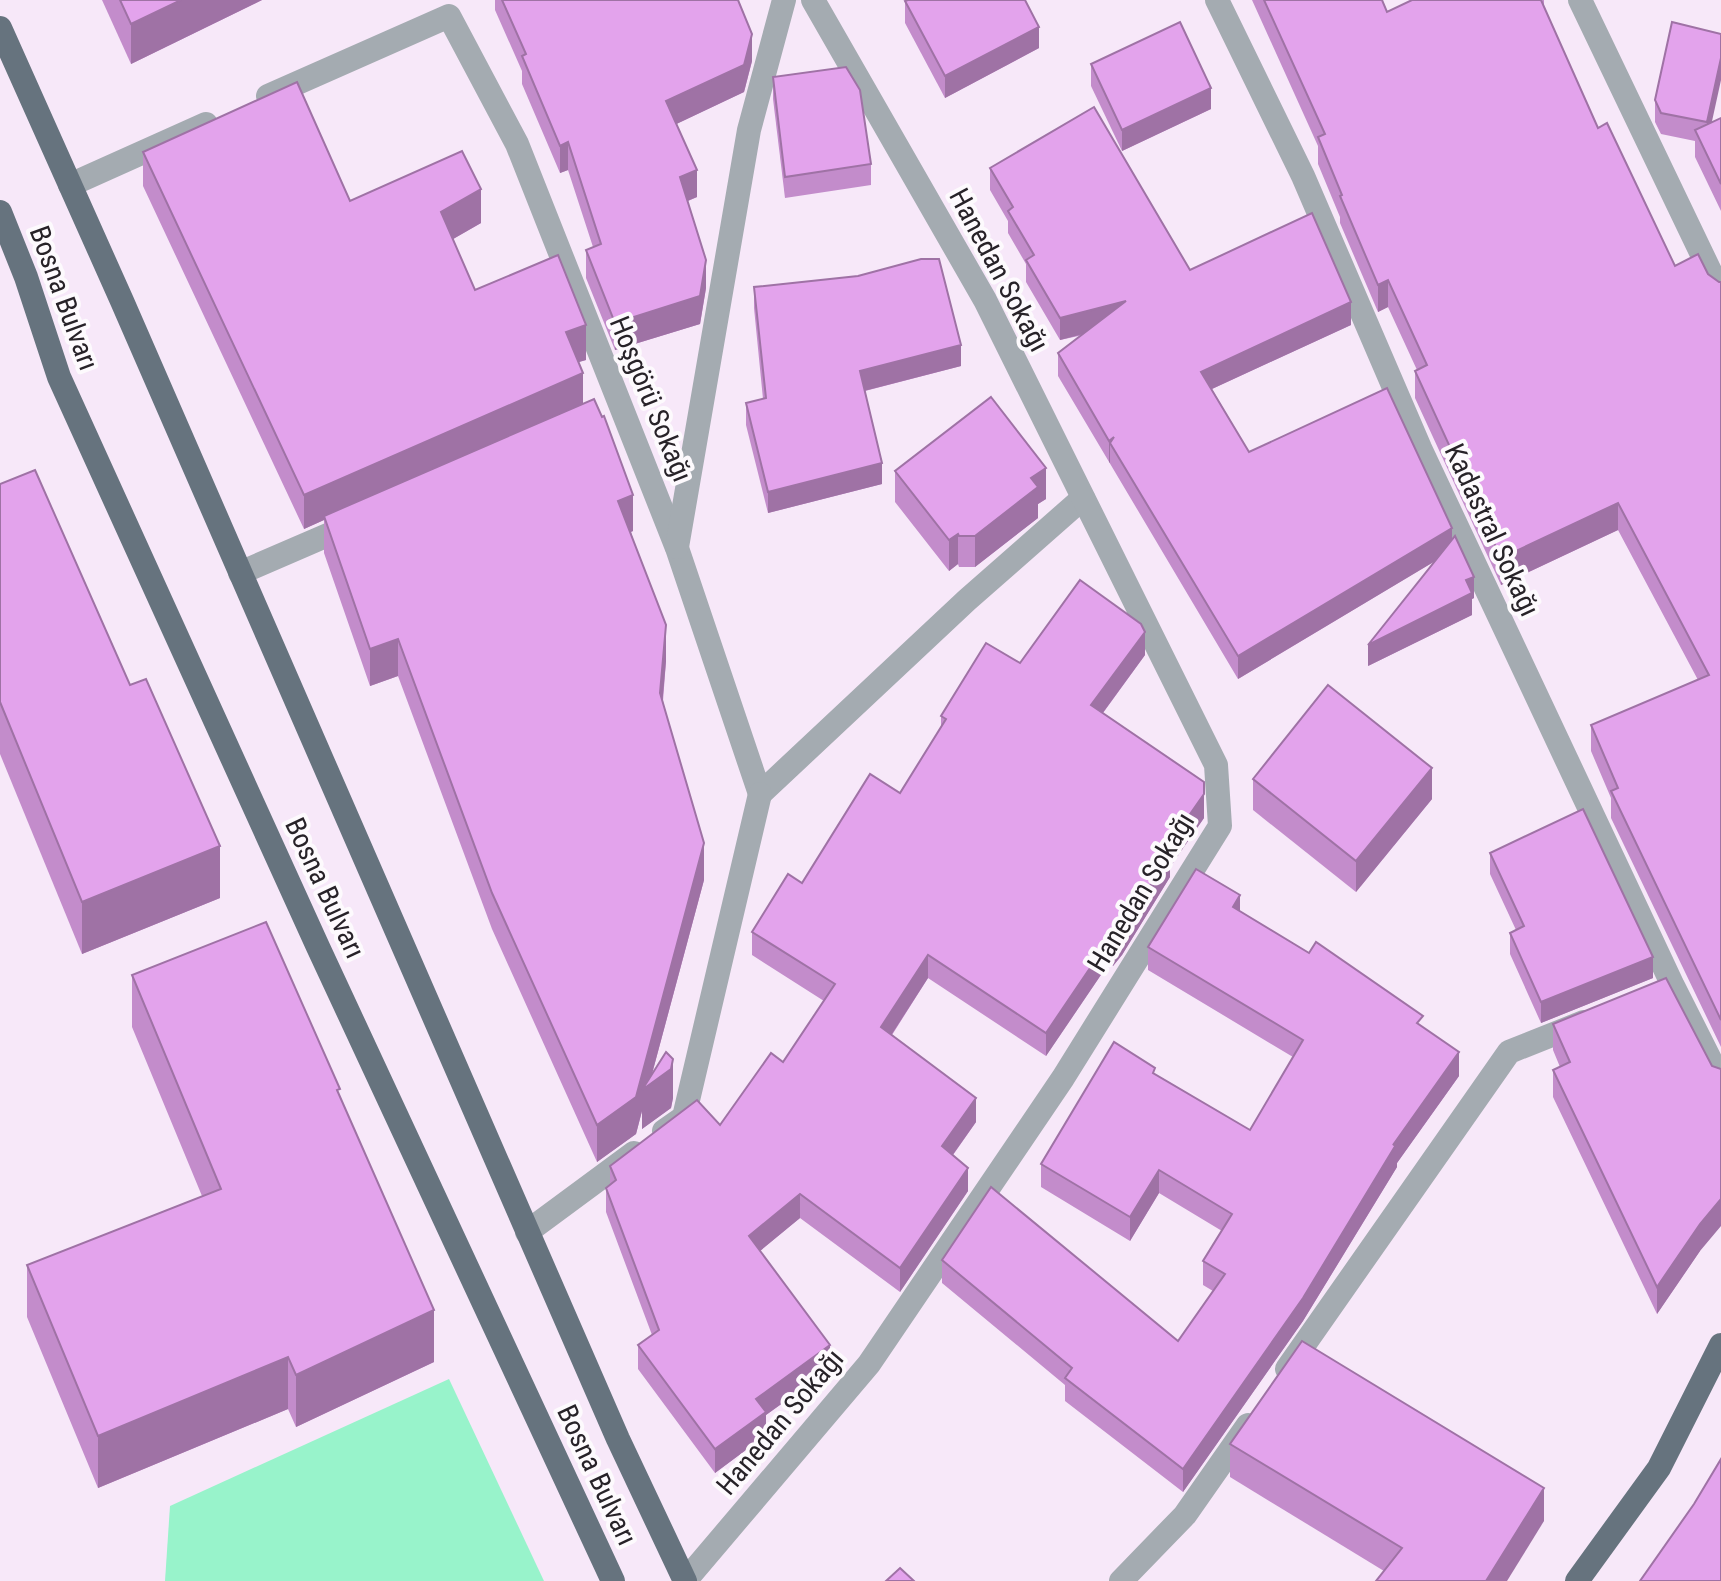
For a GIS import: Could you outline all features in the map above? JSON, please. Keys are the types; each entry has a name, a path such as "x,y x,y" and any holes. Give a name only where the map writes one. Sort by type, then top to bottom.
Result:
{"main road":[{"name":"Bosna Bulvarı","path":"0,28 618,1439 685,1581"},
{"name":"Bosna Bulvarı","path":"0,212 26,277 59,377 318,947 613,1581"},
{"path":"1577,1581 1659,1468 1721,1345"}],"street":[{"path":"677,548 749,130 784,0"},
{"name":"Hanedan Sokağı","path":"685,1581 869,1364 1063,1078 1220,826 1216,765 985,300 813,0"},
{"name":"Kadastral Sokağı","path":"1217,0 1303,176 1420,448 1673,986 1721,1081"},
{"path":"1580,0 1721,294"},
{"name":"Hoşgörü Sokağı","path":"70,185 449,16 517,144 677,548 760,794"},
{"path":"593,419 622,407"},
{"path":"527,1232 684,1117 760,794 967,600 1083,498"},
{"path":"240,573 367,518"},
{"path":"1646,997 1673,986"},
{"path":"1275,1386 1509,1052 1605,1013"},
{"path":"1121,1581 1185,1515 1257,1412"}],"green space":[{"path":"449,1379 544,1581 165,1581 170,1506"}],"building":[{"path":"120,0 181,0 131,24"},
{"path":"502,0 738,0 752,34 744,65 666,101 697,170 680,177 706,260 700,296 615,323 586,250 601,244 568,142 560,146"},
{"path":"1025,0 1039,27 945,76 905,1"},
{"path":"1264,0 1382,0 1387,12 1412,0 1541,0 1598,128 1607,123 1675,266 1698,254 1708,274 1721,282 1721,1020 1611,791 1618,788 1591,725 1709,675 1618,503 1501,558 1415,371 1427,365 1388,280 1378,285 1318,137 1325,134"},
{"path":"1180,22 1211,88 1122,130 1091,64"},
{"path":"1672,22 1721,34 1721,58 1707,122 1661,113 1655,100"},
{"path":"846,67 860,90 871,164 785,177 773,77"},
{"path":"297,82 350,201 462,151 481,189 441,212 475,290 558,255 586,325 566,332 583,373 304,495 143,152"},
{"path":"1094,107 1190,270 1312,213 1351,302 1201,372 1249,452 1387,388 1452,528 1238,656 1110,443 1114,437 1109,441 1058,353 1126,301 1060,318 1026,260 1034,255 1008,211 1013,207 990,168"},
{"path":"1721,118 1721,184 1695,130"},
{"path":"921,259 939,259 961,345 860,371 882,463 768,492 746,403 766,398 754,287 858,276"},
{"path":"991,397 1046,468 1031,478 1038,487 975,536 958,534 949,540 895,471"},
{"path":"594,399 604,416 633,495 618,501 666,625 660,693 704,843 636,1097 597,1125 492,893 398,639 370,649 324,516"},
{"path":"35,470 130,685 146,679 220,846 82,902 0,702 0,484"},
{"path":"1455,536 1474,577 1466,580 1472,593 1368,645"},
{"path":"1080,580 1141,624 1145,632 1091,705 1204,782 1204,794 1165,850 1170,853 1122,931 1113,942 1109,940 1046,1033 928,955 881,1027 976,1098 942,1146 968,1168 900,1268 800,1194 749,1236 830,1345 756,1399 766,1412 715,1449 638,1345 659,1330 606,1188 616,1180 610,1166 697,1100 720,1125 771,1053 783,1062 835,984 752,932 788,874 802,883 870,774 900,793 946,719 941,716 986,643 1020,663"},
{"path":"1328,685 1432,768 1356,861 1253,779"},
{"path":"1583,809 1653,957 1541,1002 1510,933 1524,926 1490,853"},
{"path":"1196,869 1240,895 1233,907 1309,953 1316,942 1423,1016 1417,1023 1459,1052 1393,1145 1397,1143 1303,1298 1183,1469 1065,1378 1072,1368 942,1260 991,1187 1178,1341 1225,1274 1203,1261 1232,1214 1159,1170 1130,1217 1041,1164 1114,1042 1155,1068 1153,1073 1250,1130 1303,1040 1148,947"},
{"path":"266,922 434,1310 296,1375 288,1357 98,1436 27,1265 221,1189 132,975"},
{"path":"1666,978 1712,1066 1721,1069 1721,1199 1657,1287 1553,1070 1570,1062 1553,1024"},
{"path":"666,1052 673,1059 671,1069 642,1090"},
{"path":"1302,1341 1544,1488 1486,1581 1376,1581 1402,1548 1230,1444"},
{"path":"1721,1459 1721,1581 1640,1581 1694,1504"},
{"path":"900,1568 914,1581 886,1581"}]}
